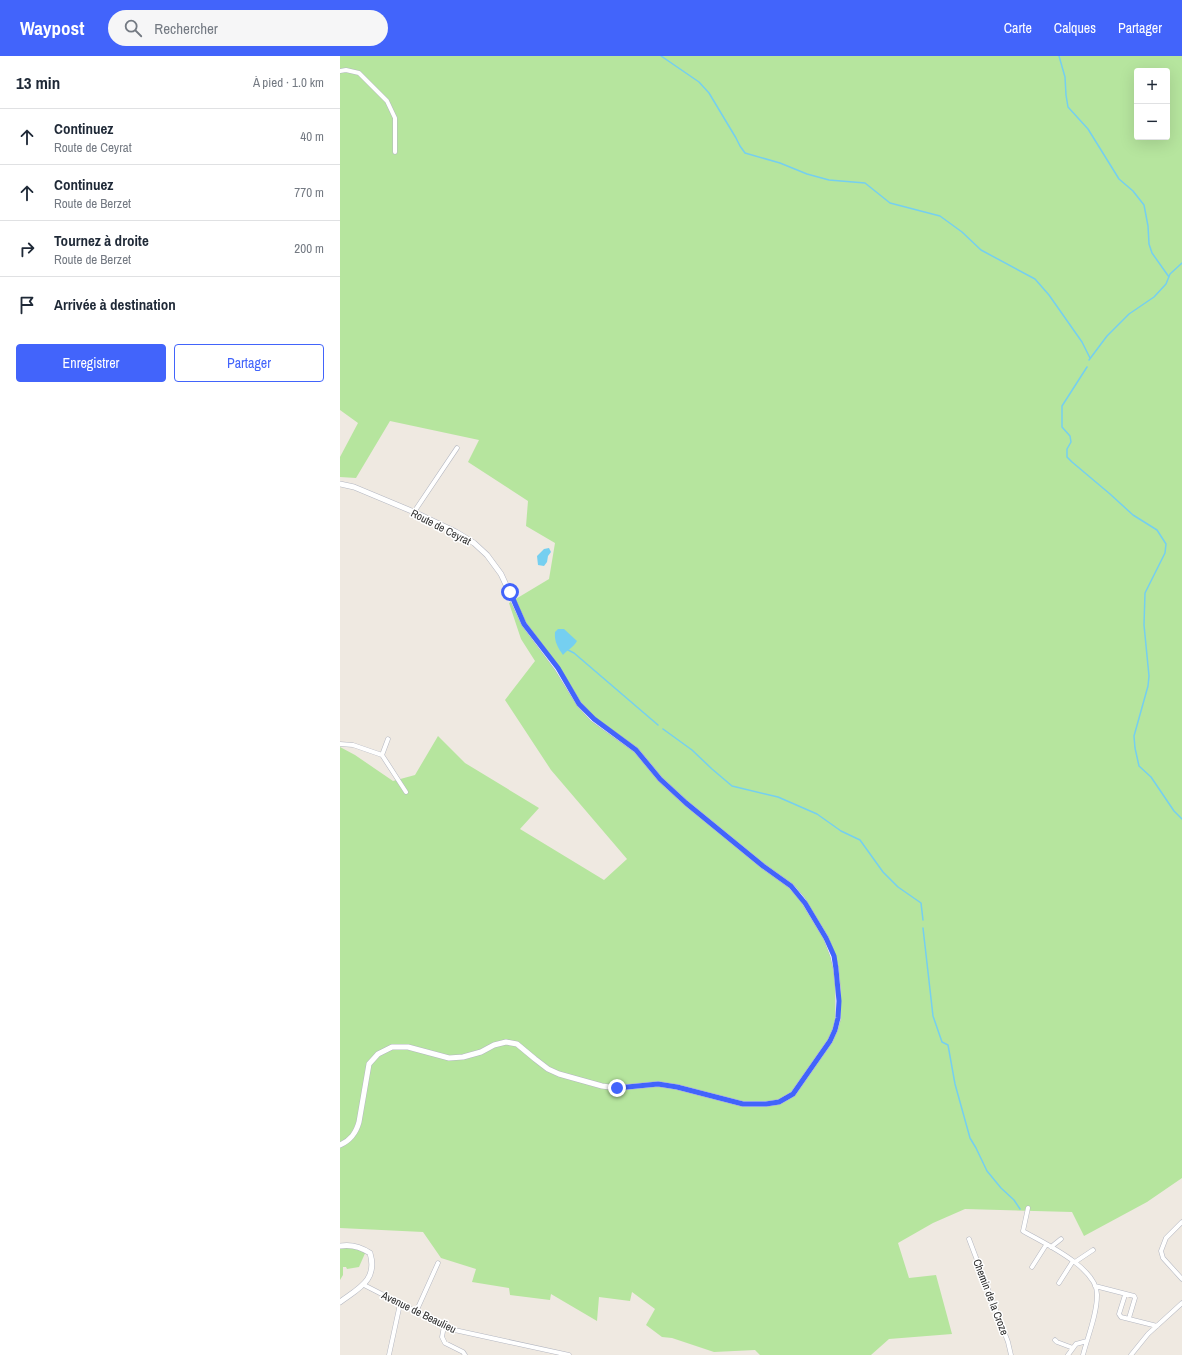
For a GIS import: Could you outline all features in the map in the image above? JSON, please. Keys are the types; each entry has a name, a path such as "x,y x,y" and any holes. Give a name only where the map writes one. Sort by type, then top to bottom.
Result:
{"street":[{"path":"340,71 346,70 359,73 387,101 395,118 395,152"},
{"path":"414,512 457,448"},
{"name":"Route de Ceyrat","path":"340,484 354,487 414,512 456,532 474,543 487,555 501,574 524,624 558,668 579,704 594,719 636,750 660,779 686,803 763,866 791,886 803,900 826,938 834,956 839,1001 838,1018 830,1041 793,1094 779,1102 766,1104 743,1104 677,1087 658,1084 617,1088 602,1086 559,1074 539,1062 517,1044 506,1042 481,1052 463,1057 448,1058 408,1047 392,1047 378,1054 369,1064 357,1131 349,1140 340,1145"},
{"path":"382,755 388,739"},
{"path":"340,744 353,745 382,755 406,792"},
{"path":"1028,1208 1023,1231 1085,1269 1093,1280 1098,1293 1096,1309 1083,1355"},
{"path":"1182,1222 1166,1238 1161,1250 1163,1258 1182,1279"},
{"name":"Chemin de la Croze","path":"969,1239 1008,1342 1011,1355"},
{"path":"1032,1267 1049,1246 1061,1239"},
{"path":"340,1246 345,1245 359,1247 370,1253 372,1260 372,1272 364,1285 340,1302"},
{"path":"1059,1283 1074,1261 1093,1250"},
{"path":"416,1312 438,1262"},
{"name":"Avenue de Beaulieu","path":"364,1285 444,1326 457,1331 569,1355"},
{"path":"1095,1286 1124,1295 1134,1296 1135,1298 1129,1318"},
{"path":"1124,1295 1120,1314 1121,1317 1157,1326"},
{"path":"1133,1354 1157,1326 1182,1303"},
{"path":"389,1355 400,1304"},
{"path":"444,1326 442,1336 445,1343 463,1352 465,1355"},
{"path":"1055,1340 1073,1348"},
{"path":"1068,1355 1076,1344 1087,1341"}],"green space":[{"path":"340,56 1182,56 1182,1178 1147,1202 1084,1236 1072,1212 965,1209 933,1223 898,1243 909,1278 936,1275 952,1334 889,1339 871,1355 760,1355 755,1350 714,1352 672,1338 662,1337 646,1325 655,1309 632,1292 630,1301 599,1297 597,1321 551,1294 550,1300 510,1295 509,1288 472,1282 476,1269 441,1258 423,1232 340,1228 340,747 355,755 393,781 415,775 438,736 465,763 539,808 520,829 604,880 627,859 551,770 505,700 535,661 521,639 509,603 549,579 555,543 526,526 528,501 468,462 479,440 390,421 356,478 340,477 340,457 358,423 340,410"},
{"path":"340,1246 366,1251 359,1267 347,1269 346,1267 343,1267 343,1275 340,1280"}],"water":[{"path":"549,548 551,552 548,556 547,562 544,566 538,565 537,556 544,549"},
{"path":"558,629 564,629 577,641 563,655 555,638 555,632"}],"waterway":[{"path":"661,56 699,82 709,93 745,153 829,180 865,183 890,203 940,216 962,232 981,250 1035,279 1049,295 1082,342 1090,358"},
{"path":"1059,56 1065,77 1068,107 1088,129 1119,179 1133,191 1144,205 1148,226 1149,244 1152,253 1169,277"},
{"path":"1089,360 1107,336 1129,314 1154,297 1166,284 1170,274 1182,263"},
{"path":"1087,367 1062,406 1062,427 1070,436 1071,442 1067,449 1067,457 1133,515 1157,530 1166,544 1165,553 1145,593 1144,625 1149,676 1148,686 1134,736 1139,766 1151,777 1174,811 1182,819"},
{"path":"568,650 574,653 658,725"},
{"path":"663,729 692,750 732,786 778,797 817,814 841,831 860,840 883,872 898,887 921,903 923,920"},
{"path":"923,928 933,1016 942,1042 948,1045 955,1084 970,1138 987,1171 1001,1188 1014,1200 1020,1209"}],"route":[{"path":"510,592 524,624 558,668 579,704 594,719 636,750 660,779 686,803 763,866 791,886 814,917 834,956 839,1001 838,1018 835,1030 830,1041 793,1094 779,1102 766,1104 743,1104 677,1087 658,1084 617,1088"}]}
